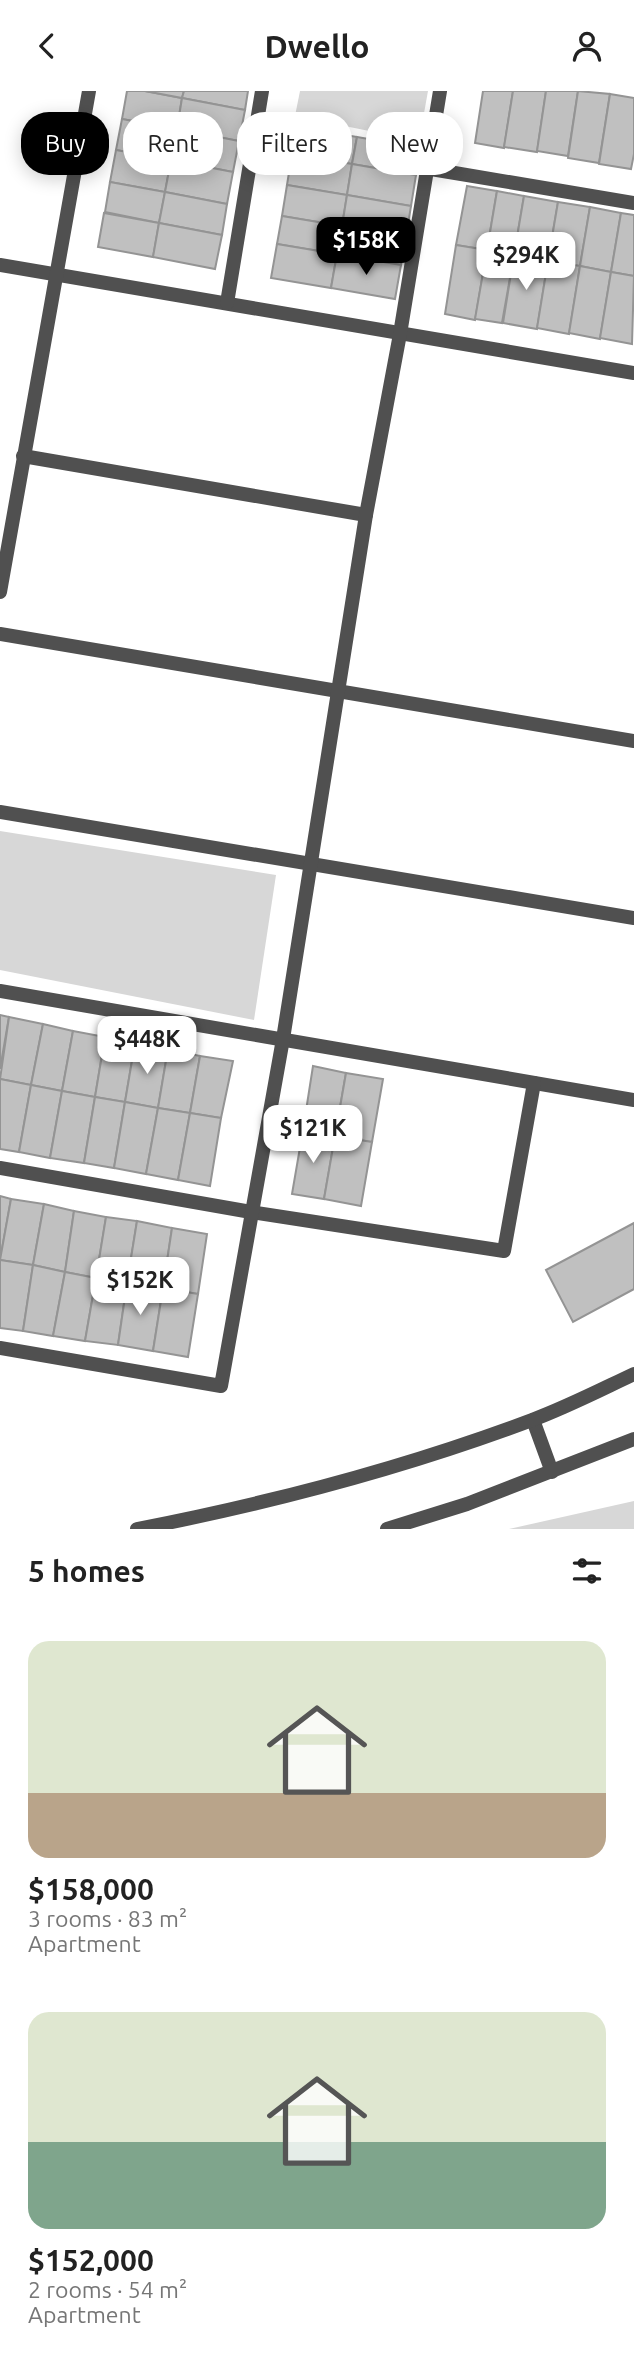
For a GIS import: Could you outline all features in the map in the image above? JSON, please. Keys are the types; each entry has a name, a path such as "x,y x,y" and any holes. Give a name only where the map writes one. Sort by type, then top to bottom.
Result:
{"street":[{"path":"0,592 89,91"},
{"path":"227,303 262,91"},
{"path":"436,112 440,91"},
{"path":"463,174 634,203"},
{"path":"0,1348 221,1386 283,1039 366,515 400,334 424,175"},
{"path":"0,265 634,373"},
{"path":"23,456 366,515"},
{"path":"0,634 634,741"},
{"path":"0,812 634,918"},
{"path":"0,991 634,1100"},
{"path":"0,1168 251,1212 504,1251 534,1083"},
{"path":"137,1529 303,1493 410,1461 533,1420 634,1374"},
{"path":"533,1420 552,1472"},
{"path":"387,1529 467,1504 630,1444"}],"shaded area":[{"path":"300,91 428,91 424,112 366,112 366,130 352,127 352,112 296,112"},
{"path":"0,831 276,875 254,1020 0,970"},
{"path":"634,1501 634,1529 509,1529"}],"building":[{"path":"127,91 145,91 182,98 180,112 123,112"},
{"path":"145,91 184,91 182,98"},
{"path":"184,91 248,91 245,110 182,98"},
{"path":"483,91 513,91 504,148 475,143"},
{"path":"513,91 546,91 537,152 504,147"},
{"path":"546,91 578,91 568,156 537,151"},
{"path":"578,91 610,94 599,163 568,158"},
{"path":"610,94 634,98 634,154 631,169 599,164"},
{"path":"182,98 245,110 237,112 237,141 223,138 223,112 180,112"},
{"path":"122,119 123,119 123,151 116,150"},
{"path":"352,136 357,137 352,164"},
{"path":"357,137 366,139 366,166 352,164"},
{"path":"223,138 237,141 233,172 223,170"},
{"path":"116,150 123,151 123,175 168,175 165,192 110,182"},
{"path":"352,164 366,166 366,175 416,175 411,206 347,195"},
{"path":"223,170 233,172 227,204 165,192 168,175 223,175"},
{"path":"289,175 350,175 347,195 287,185"},
{"path":"110,182 165,192 159,223 105,212"},
{"path":"287,185 347,195 342,226 282,216"},
{"path":"467,186 497,191 487,250 456,245"},
{"path":"497,191 524,196 514,255 487,250"},
{"path":"165,192 227,204 222,235 159,223"},
{"path":"347,195 411,206 406,237 342,226"},
{"path":"524,196 558,202 548,261 514,255"},
{"path":"558,202 590,207 580,266 548,261"},
{"path":"590,207 621,213 611,272 580,266"},
{"path":"104,213 159,223 153,257 98,247"},
{"path":"621,213 634,215 634,276 611,272"},
{"path":"282,216 342,226 337,254 277,244"},
{"path":"159,223 222,235 215,269 153,257"},
{"path":"342,226 406,237 401,265 337,254"},
{"path":"277,244 337,254 331,288 271,278"},
{"path":"456,245 487,250 475,320 445,314"},
{"path":"487,250 514,255 502,323 475,319"},
{"path":"337,254 401,265 395,299 331,288"},
{"path":"514,255 548,261 537,329 503,323"},
{"path":"548,261 580,266 569,334 537,328"},
{"path":"580,266 611,272 600,339 569,333"},
{"path":"611,272 634,276 632,344 600,338"},
{"path":"0,1015 9,1017 0,1069"},
{"path":"9,1017 43,1024 31,1085 0,1079"},
{"path":"43,1024 73,1031 62,1091 31,1085"},
{"path":"73,1031 105,1037 95,1097 62,1091"},
{"path":"105,1037 135,1043 125,1102 95,1097"},
{"path":"135,1043 168,1049 158,1108 125,1102"},
{"path":"168,1049 200,1056 190,1113 158,1108"},
{"path":"200,1056 233,1061 221,1118 190,1113"},
{"path":"313,1066 346,1073 335,1136 303,1130"},
{"path":"346,1073 383,1079 372,1142 335,1136"},
{"path":"0,1079 31,1085 19,1152 0,1149"},
{"path":"31,1085 62,1091 50,1158 19,1152"},
{"path":"62,1091 95,1097 84,1163 50,1158"},
{"path":"95,1097 125,1102 114,1168 84,1163"},
{"path":"125,1102 158,1108 146,1174 114,1168"},
{"path":"158,1108 190,1113 178,1180 146,1174"},
{"path":"190,1113 221,1118 210,1186 178,1180"},
{"path":"303,1130 335,1136 324,1199 292,1194"},
{"path":"335,1136 372,1142 361,1206 324,1199"},
{"path":"0,1196 11,1199 0,1260"},
{"path":"11,1199 44,1204 33,1265 0,1260"},
{"path":"44,1204 74,1211 65,1272 33,1265"},
{"path":"74,1211 106,1217 96,1278 65,1272"},
{"path":"106,1217 137,1221 127,1283 96,1278"},
{"path":"137,1221 172,1228 163,1288 127,1283"},
{"path":"634,1223 634,1289 573,1322 546,1270"},
{"path":"172,1228 207,1234 198,1294 163,1288"},
{"path":"0,1260 33,1265 23,1331 0,1328"},
{"path":"33,1265 65,1272 53,1336 23,1331"},
{"path":"65,1272 96,1278 85,1341 53,1336"},
{"path":"96,1278 127,1283 118,1345 85,1341"},
{"path":"127,1283 163,1288 153,1351 118,1345"},
{"path":"163,1288 198,1294 188,1357 153,1351"}]}
